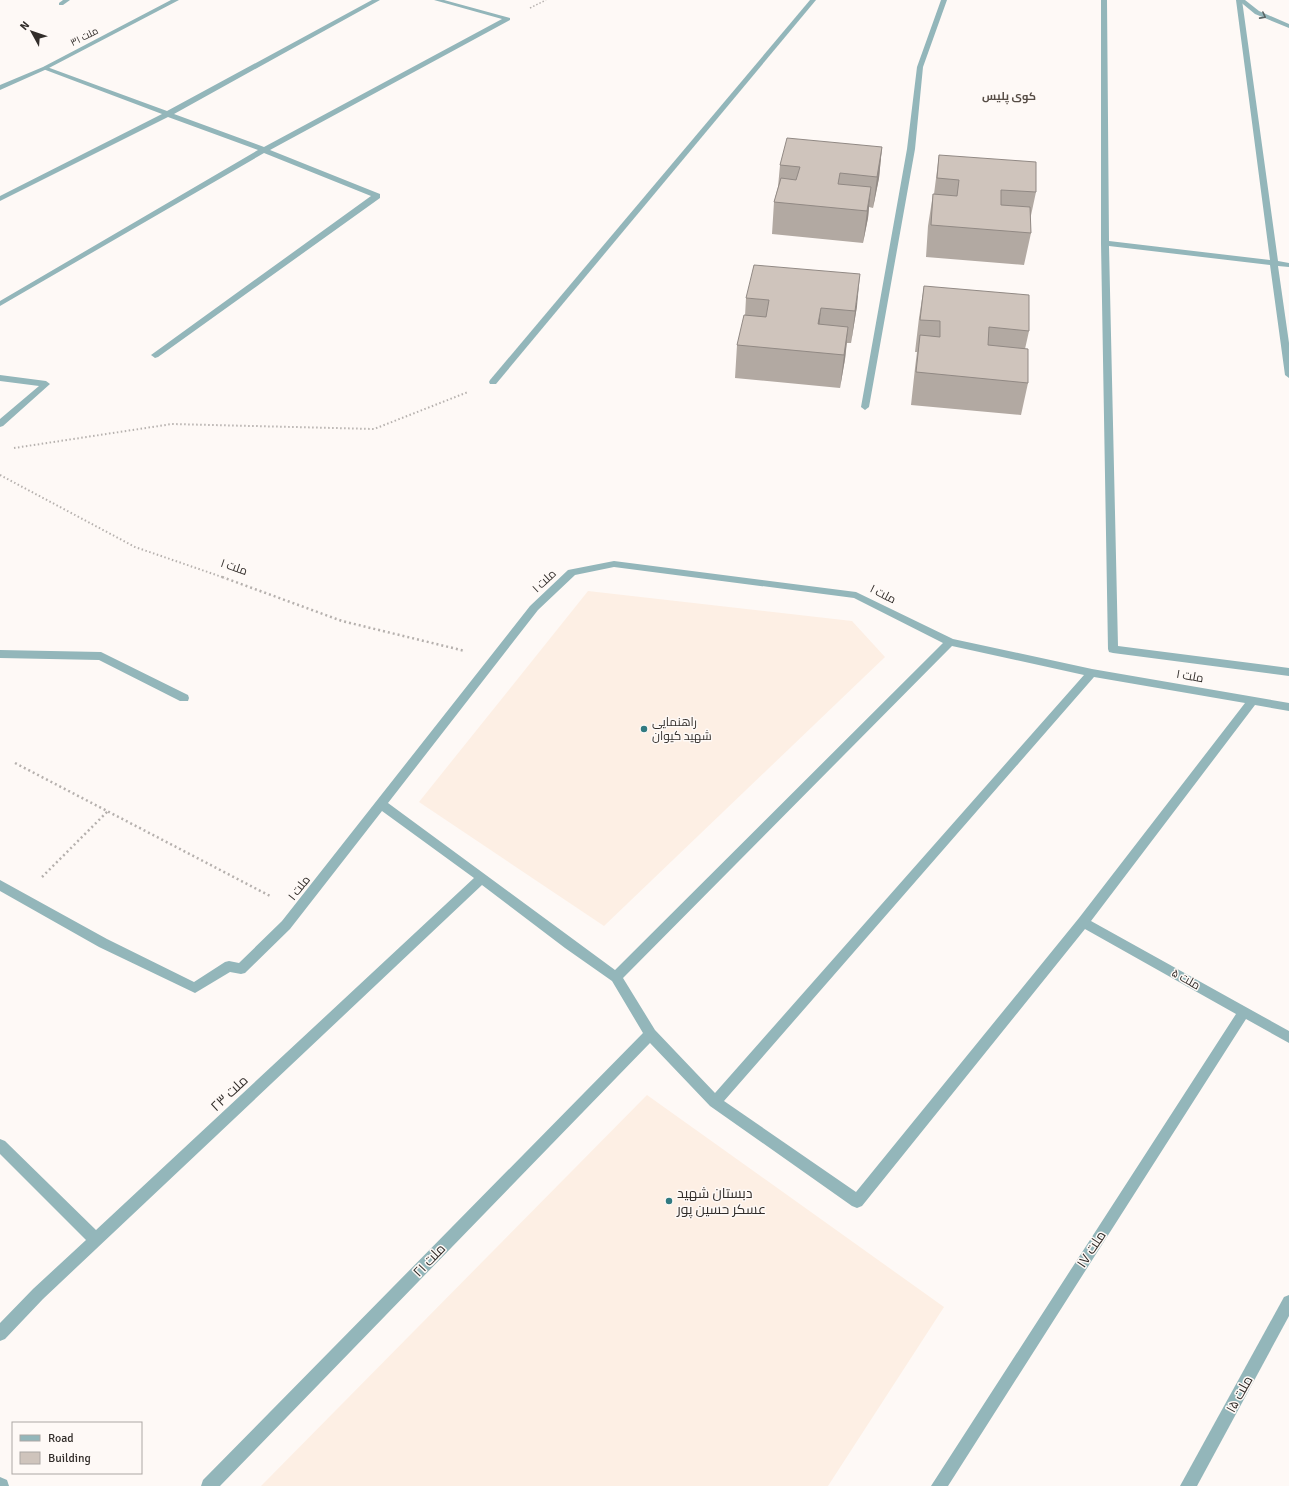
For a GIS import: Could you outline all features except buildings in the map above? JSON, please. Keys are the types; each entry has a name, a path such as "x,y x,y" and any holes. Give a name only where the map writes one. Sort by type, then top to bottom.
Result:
{"street":[{"name":"ملت ۳۱","path":"0,88 45,68 176,0"},
{"path":"0,198 168,114 377,0"},
{"path":"0,304 264,150 508,19 437,0"},
{"path":"493,382 814,0"},
{"path":"865,407 911,149 920,67 944,0"},
{"path":"1104,0 1105,243 1113,649 1289,672"},
{"path":"1240,0 1255,12 1271,20 1289,26"},
{"path":"1240,0 1273,263 1289,375"},
{"path":"45,68 264,150 377,196 155,354"},
{"path":"1105,243 1289,265"},
{"path":"0,378 46,384 0,424"},
{"name":"ملت ۱","path":"22,897 103,943 195,988 229,966 241,969 286,925 534,608 572,572 614,564 856,594 950,642 1092,673 1289,707"},
{"path":"616,977 950,642"},
{"path":"0,654 101,656 184,698"},
{"path":"715,1102 1092,673"},
{"path":"381,804 569,944 616,977 650,1034 715,1102 857,1201 1083,922 1253,700"},
{"name":"ملت ۲۳","path":"0,1334 38,1294 482,878"},
{"path":"0,885 22,897"},
{"name":"ملت ۵","path":"1083,922 1289,1037"},
{"name":"ملت ۱۷","path":"939,1486 1244,1012"},
{"name":"ملت ۲۱","path":"209,1486 650,1034"},
{"path":"0,1145 96,1240"},
{"name":"ملت ۱۵","path":"1188,1486 1289,1302"}],"path":[{"path":"8,449 172,424 374,429 493,382"},
{"name":"ملت ۱","path":"0,475 135,547 231,580 342,621 494,659"},
{"path":"16,763 298,910"},
{"path":"22,897 108,811"}],"shaded area":[{"name":"راهنمایی شهید کیوان","path":"588,591 852,621 885,657 604,926 419,802"},
{"name":"دبستان شهید عسکر حسین پور","path":"647,1095 944,1307 828,1486 261,1486"}],"place":[{"name":"راهنمایی شهید کیوان","path":"644,729"},
{"name":"دبستان شهید عسکر حسین پور","path":"669,1201"}],"district":[{"name":"کوی پلیس","path":"1009,96"}]}
